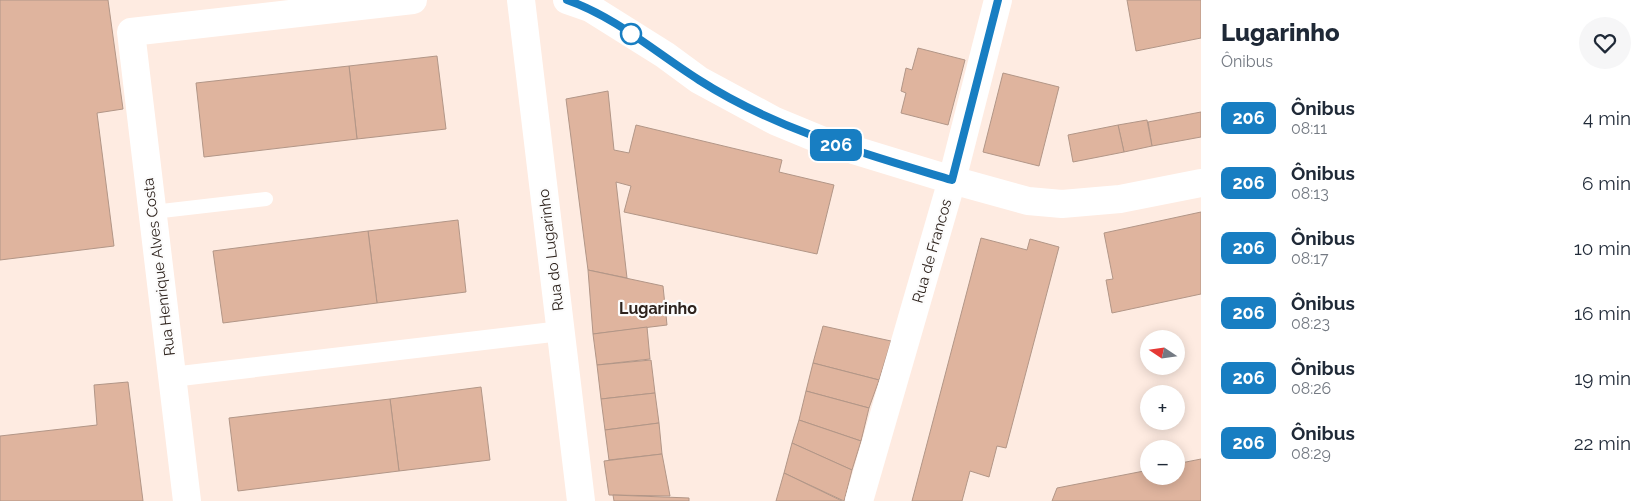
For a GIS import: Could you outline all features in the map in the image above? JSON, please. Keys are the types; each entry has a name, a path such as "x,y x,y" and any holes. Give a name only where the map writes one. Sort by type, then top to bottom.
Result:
{"street":[{"name":"Rua Henrique Alves Costa","path":"187,501 131,32 413,0"},
{"name":"Rua do Lugarinho","path":"521,0 581,501"},
{"path":"567,0 590,8 665,55 699,80 775,120 821,140 1028,202 1062,204 1120,199 1201,183"},
{"name":"Rua de Francos","path":"859,501 952,180 998,0"},
{"path":"172,377 561,332"}],"lane":[{"path":"153,212 266,199"}],"building":[{"path":"0,0 108,0 123,109 97,113 114,246 0,260"},
{"path":"1127,0 1201,0 1201,38 1136,51"},
{"path":"918,48 965,60 948,125 901,113 906,93 901,91 906,68 912,70"},
{"path":"437,56 446,129 357,139 349,66"},
{"path":"349,66 357,139 204,157 196,83"},
{"path":"1003,73 1059,87 1039,166 983,152"},
{"path":"608,91 614,150 629,153 636,125 782,160 779,172 834,185 817,254 624,212 631,186 616,182 627,278 588,270 566,99"},
{"path":"1201,112 1201,137 1152,146 1148,122"},
{"path":"1147,120 1152,146 1124,152 1118,125"},
{"path":"1118,125 1124,152 1073,162 1068,135"},
{"path":"1201,212 1201,294 1112,313 1106,280 1113,279 1104,233"},
{"path":"458,220 466,292 377,303 368,231"},
{"path":"368,231 377,303 223,323 213,251"},
{"path":"981,238 1027,250 1030,239 1059,247 1006,448 997,446 989,477 970,471 962,501 912,501"},
{"path":"588,270 663,286 667,325 593,334"},
{"path":"823,326 891,341 879,380 813,363"},
{"path":"647,327 650,359 597,365 593,334"},
{"path":"651,360 655,393 601,399 597,365"},
{"path":"813,363 879,380 869,408 806,391"},
{"path":"128,382 143,501 0,501 0,436 97,425 94,385"},
{"path":"481,387 490,460 399,471 390,399"},
{"path":"806,391 869,408 861,441 799,420"},
{"path":"655,393 659,423 605,430 601,399"},
{"path":"390,399 399,471 238,491 229,418"},
{"path":"799,420 861,441 852,470 792,443"},
{"path":"659,423 662,454 609,460 605,430"},
{"path":"792,443 852,470 844,501 784,473"},
{"path":"662,454 670,496 609,495 604,461"},
{"path":"1201,459 1201,501 1052,501 1057,488 1140,472 1140,485 1185,485 1185,462"},
{"path":"784,473 842,501 776,501"},
{"path":"613,495 689,498 689,501 614,501"}],"bus line":[{"name":"206","path":"567,0 590,8 665,55 699,80 775,120 821,140 952,180 998,0"}],"district":[{"name":"Lugarinho","path":"658,308"}]}
